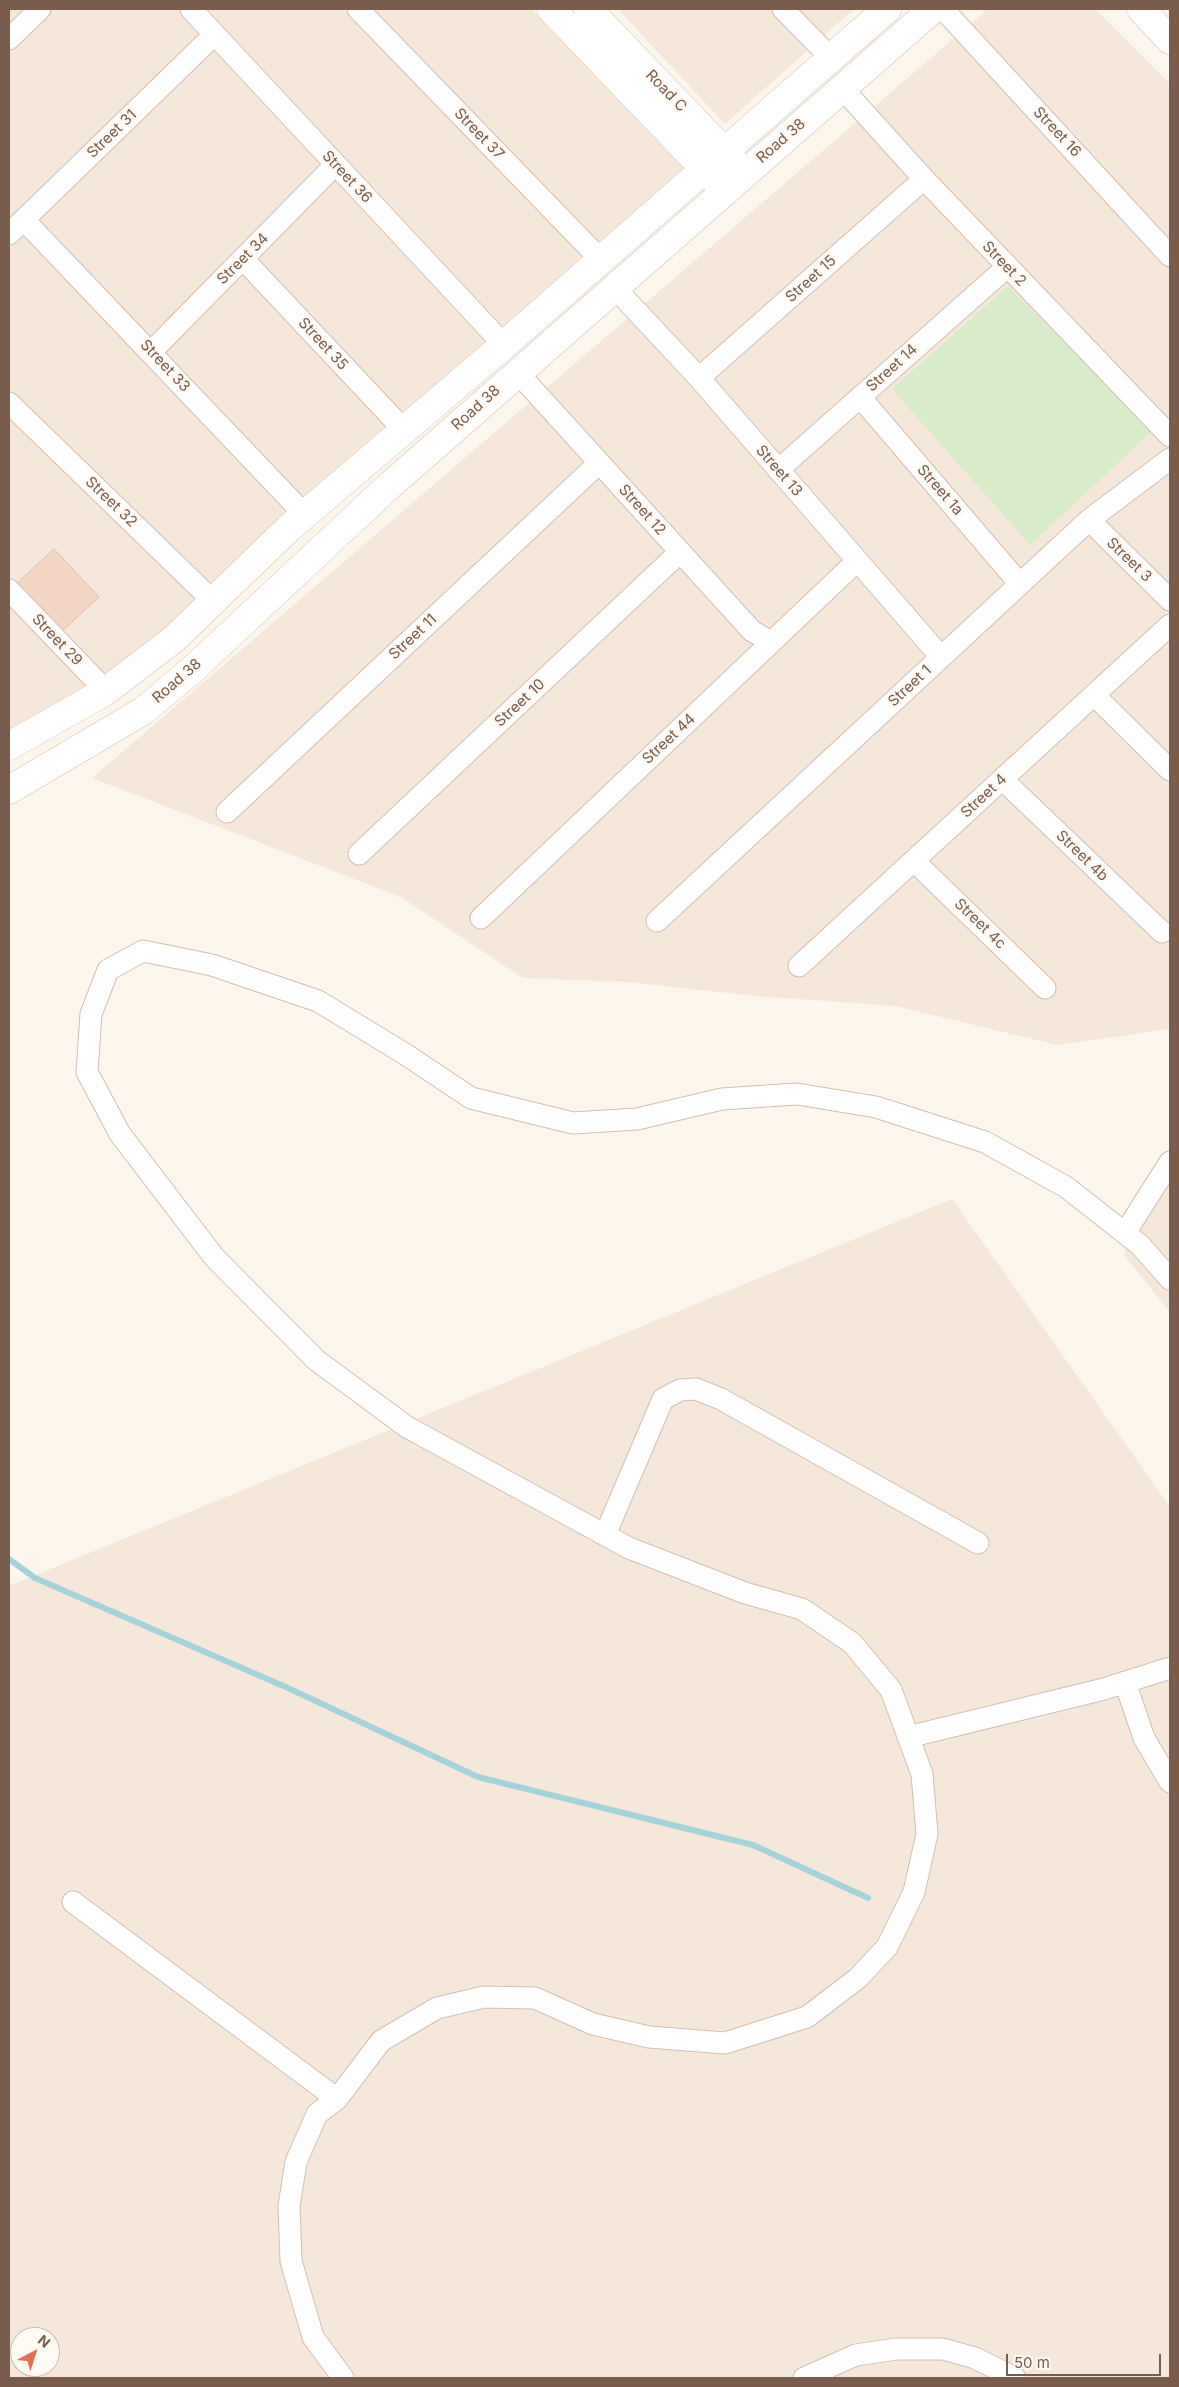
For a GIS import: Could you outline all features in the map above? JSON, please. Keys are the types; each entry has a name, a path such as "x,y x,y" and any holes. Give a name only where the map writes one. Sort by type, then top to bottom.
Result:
{"main road":[{"name":"Road C","path":"551,9 704,169 734,182"},
{"name":"Road C","path":"588,9 724,152 734,182"},
{"name":"Road 38","path":"9,746 106,691 174,639 305,515 402,429 504,345 887,9"},
{"name":"Road 38","path":"9,790 143,711 192,670 388,487 516,372 933,9"},
{"path":"1141,9 1170,40"}],"street":[{"path":"9,38 40,9"},
{"name":"Street 36","path":"191,9 504,345"},
{"path":"783,9 831,58"},
{"name":"Street 16","path":"943,9 1170,256"},
{"name":"Street 37","path":"371,13 601,260"},
{"name":"Street 31","path":"16,227 214,35"},
{"name":"Street 2","path":"842,88 924,179 1170,436"},
{"name":"Street 34","path":"151,352 335,165"},
{"name":"Street 15","path":"699,378 924,179"},
{"name":"Street 33","path":"16,227 151,352 305,515"},
{"name":"Street 35","path":"243,259 402,429"},
{"name":"Street 14","path":"778,470 1007,267"},
{"name":"Street 13","path":"614,287 699,378 942,657"},
{"name":"Street 12","path":"516,372 752,631 771,642"},
{"name":"Street 1a","path":"860,397 1020,584"},
{"name":"Street 32","path":"9,403 213,602"},
{"name":"Street 1","path":"657,921 1088,520 1170,459"},
{"name":"Street 11","path":"227,812 599,463"},
{"name":"Street 3","path":"1088,520 1170,600"},
{"name":"Street 10","path":"359,854 680,552"},
{"name":"Street 44","path":"481,918 857,560"},
{"name":"Street 29","path":"9,590 106,691"},
{"name":"Street 4","path":"799,966 1170,625"},
{"path":"1094,695 1170,770"},
{"name":"Street 4b","path":"1002,779 1162,932"},
{"name":"Street 4c","path":"914,861 1046,988"},
{"path":"343,2378 313,2337 291,2261 290,2206 296,2162 317,2114 337,2099 380,2041 438,2008 484,1997 536,1998 593,2024 649,2037 725,2043 808,2017 858,1978 887,1947 914,1892 927,1834 922,1774 891,1690 852,1644 802,1609 745,1593 629,1548 407,1427 316,1360 214,1257 120,1134 87,1072 90,1014 108,970 143,951 212,965 318,1000 471,1098 573,1123 637,1119 722,1099 797,1094 876,1107 985,1142 1066,1187 1140,1244 1170,1279"},
{"path":"1125,1232 1170,1162"},
{"path":"605,1535 662,1399 680,1390 696,1389 721,1399 978,1544"},
{"path":"908,1736 1125,1682 1170,1668"},
{"path":"1125,1682 1144,1738 1170,1782"},
{"path":"73,1902 337,2099"},
{"path":"804,2378 856,2355 905,2349 943,2349 975,2358 1015,2378"}],"shaded area":[{"path":"9,9 532,9 687,169 174,639 9,751"},
{"path":"618,9 854,9 725,124"},
{"path":"988,9 1095,9 1170,84 1170,1029 1057,1045 896,1006 755,996 628,982 523,978 401,897 92,778"},
{"path":"1170,1159 1170,1312 1124,1255 1132,1224"},
{"path":"952,1199 1170,1507 1170,2378 9,2378 9,1586"}],"green space":[{"path":"1008,286 1152,431 1030,545 892,389"}],"building":[{"path":"54,549 99,597 60,633 15,585"}],"waterway":[{"path":"9,1559 35,1578 288,1688 478,1777 753,1845 868,1898"}]}
